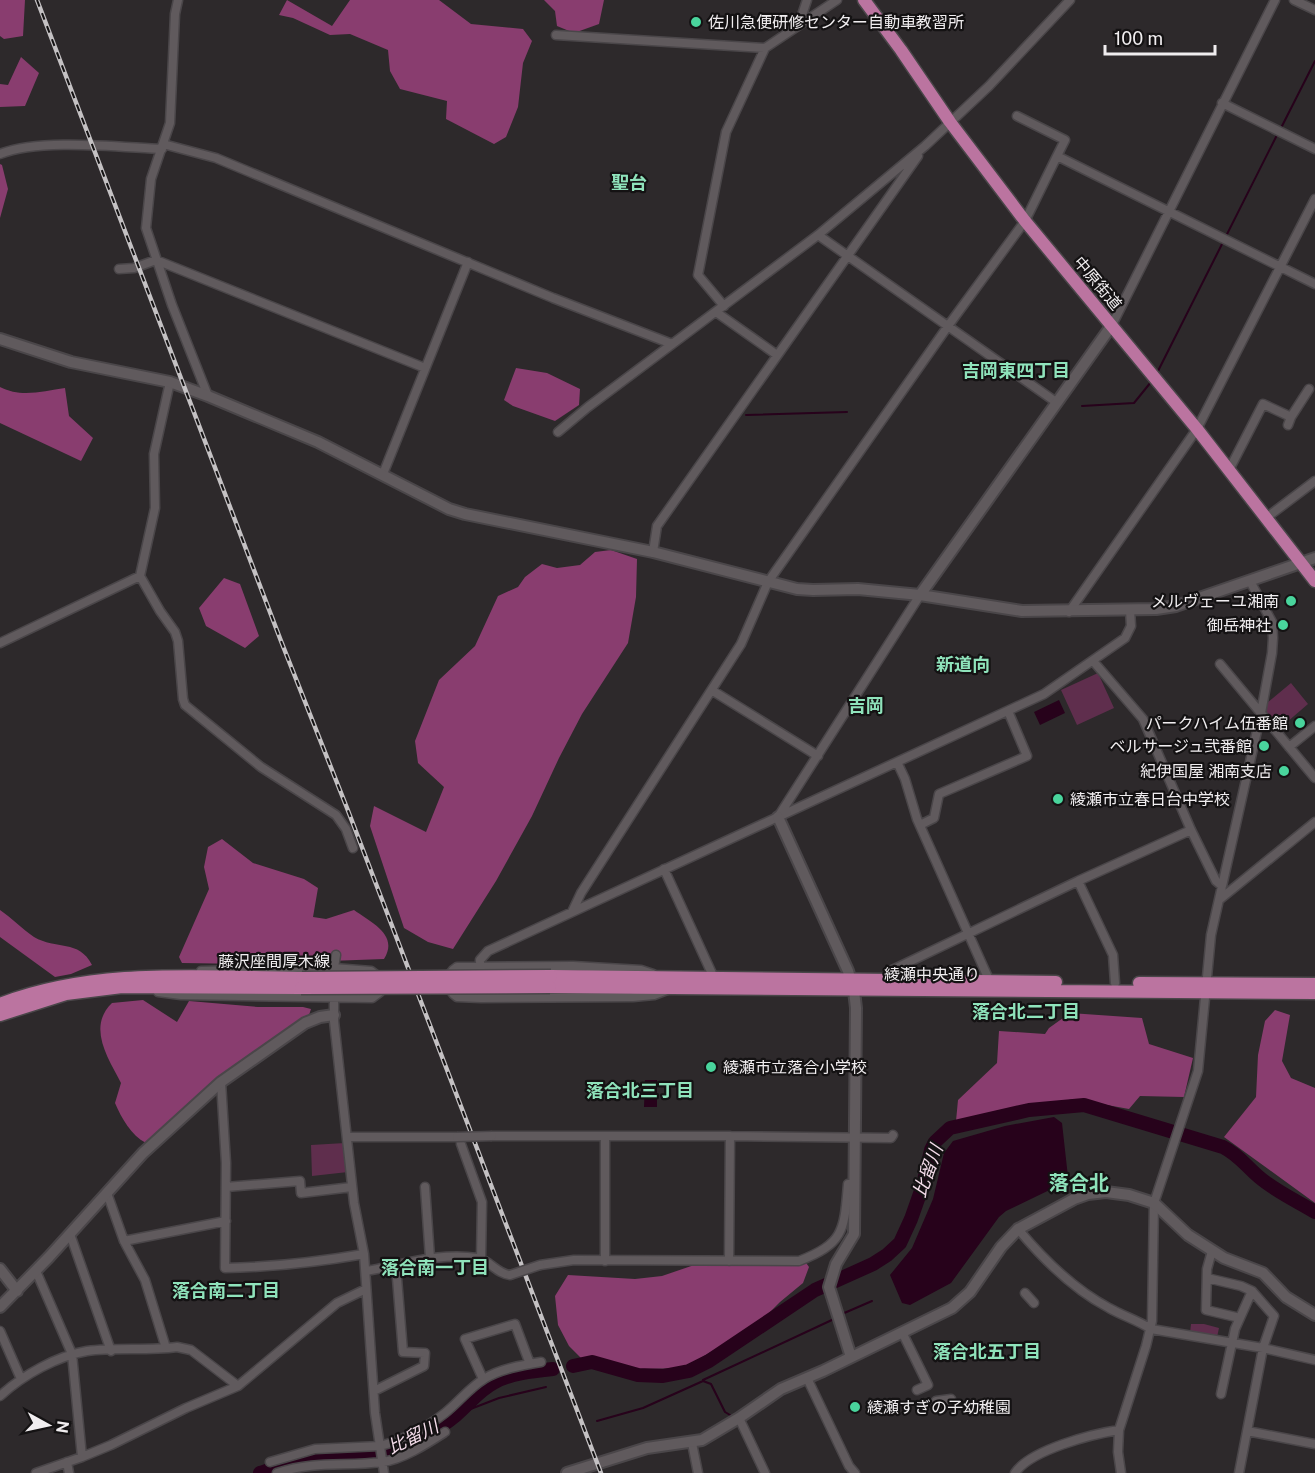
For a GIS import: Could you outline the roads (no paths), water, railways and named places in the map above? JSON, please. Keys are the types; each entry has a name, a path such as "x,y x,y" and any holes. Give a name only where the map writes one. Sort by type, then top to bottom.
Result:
{"main road":[{"name":"中原街道","path":"864,0 950,122 1025,221 1197,429 1315,581"},
{"name":"藤沢座間厚木線","path":"0,1004 41,991 82,982 147,976 302,983"},
{"name":"綾瀬中央通り","path":"669,983 714,978 853,986 889,981 1115,983 1315,993"},
{"name":"綾瀬中央通り","path":"550,982 1115,991 1315,984"},
{"name":"藤沢座間厚木線","path":"0,1016 66,994 122,987 302,983 550,982"}],"street":[{"path":"178,0 175,14 170,123 151,179 146,228 208,396"},
{"path":"799,24 807,0"},
{"path":"777,355 720,309 698,275 726,132 765,48 837,0"},
{"path":"558,432 588,407 818,235 925,146 989,86 1070,0"},
{"path":"778,817 920,595 1112,325 1275,0"},
{"path":"1294,0 1315,10"},
{"path":"556,35 765,48"},
{"path":"1222,103 1315,149"},
{"path":"572,912 580,893 713,691 741,644 768,582 948,326 1025,221 1065,140 1017,116"},
{"path":"0,154 29,147 162,146 216,158 672,344"},
{"path":"652,552 657,526 925,146"},
{"path":"1057,156 1315,284"},
{"path":"1069,612 1197,429 1315,199"},
{"path":"818,235 1056,402"},
{"path":"119,269 134,268 156,260 425,368"},
{"path":"383,474 468,262"},
{"path":"0,339 71,362 170,382 208,396 318,442 448,509 652,552 768,582 813,590 858,589 920,595 1022,611 1156,609 1176,606 1315,558"},
{"path":"170,382 154,454 155,508 140,576 175,632 178,641 181,690 185,705 250,759 336,815 346,829 353,848"},
{"path":"1228,470 1263,404 1289,421 1309,389"},
{"path":"1266,518 1315,481"},
{"path":"0,643 140,576"},
{"path":"1121,1473 1118,1452 1119,1430 1151,1329 1154,1203 1198,1071 1211,935 1260,713 1274,638 1272,622 1250,581"},
{"path":"481,998 479,966 482,956 488,951 1044,694 1125,638 1131,627 1130,610"},
{"path":"1093,661 1143,719 1191,830 1216,881 1222,886"},
{"path":"1220,663 1315,778"},
{"path":"713,691 818,756"},
{"path":"920,825 934,818 939,794 1027,756 1008,711"},
{"path":"1289,747 1315,726"},
{"path":"897,762 920,825 990,982"},
{"path":"778,817 853,986 856,1008 854,1234 836,1264 830,1282 851,1357"},
{"path":"1219,901 1315,822"},
{"path":"889,981 890,971 1077,881 1191,830"},
{"path":"664,869 714,978"},
{"path":"1077,881 1113,955 1115,983"},
{"path":"336,955 333,1015 352,1187 366,1271 374,1391 384,1473"},
{"path":"479,966 573,966 641,970 669,983 654,995 605,998 457,997 449,990 449,973 453,969 479,966"},
{"path":"122,987 181,994 372,998 380,992 381,984 376,973 371,971 334,968 218,970 172,972 147,976"},
{"path":"0,1307 36,1271 143,1153 221,1082 305,1023 333,1015"},
{"path":"221,1082 226,1134 225,1268 334,1260 364,1254"},
{"path":"348,1137 459,1140 492,1136 891,1138 892,1135"},
{"path":"729,1261 730,1136"},
{"path":"605,1137 605,1261"},
{"path":"459,1140 482,1202 481,1259"},
{"path":"226,1187 300,1181 301,1193 352,1187"},
{"path":"366,1271 430,1258 481,1259 495,1269 510,1275 540,1265 564,1261 795,1262 818,1253 834,1242 845,1224 848,1184 854,1184"},
{"path":"425,1187 430,1258"},
{"path":"567,1473 647,1448 692,1443 709,1436 773,1393 851,1357 961,1301 970,1293 1009,1237 1018,1229 1074,1199 1098,1192 1129,1195 1154,1203 1188,1235 1212,1251 1263,1273 1286,1297 1315,1315"},
{"path":"107,1193 124,1240 145,1280 166,1348"},
{"path":"124,1240 226,1221"},
{"path":"1018,1229 1038,1253 1070,1281 1109,1308 1151,1329 1263,1348 1315,1360"},
{"path":"70,1234 111,1351"},
{"path":"1212,1251 1207,1269 1206,1310 1240,1318"},
{"path":"374,1391 424,1366 425,1353 403,1352 396,1266"},
{"path":"0,1269 17,1291"},
{"path":"36,1271 72,1354 82,1456"},
{"path":"1207,1278 1252,1291 1274,1316 1263,1348 1239,1473"},
{"path":"36,1473 111,1445 186,1408 238,1386 337,1303 366,1289"},
{"path":"1221,1394 1231,1343 1252,1291"},
{"path":"1025,1293 1034,1303"},
{"path":"483,1379 465,1339 515,1324 530,1364"},
{"path":"0,1331 21,1379"},
{"path":"902,1332 928,1385 916,1390"},
{"path":"0,1396 21,1379 72,1354 177,1347 191,1350 238,1386"},
{"path":"270,1461 315,1449 380,1447 421,1429 446,1412 493,1373 541,1362"},
{"path":"807,1378 855,1473"},
{"path":"936,1401 951,1399"},
{"path":"739,1418 765,1473"},
{"path":"1015,1473 1029,1460 1078,1438 1119,1430"},
{"path":"1247,1431 1315,1444"},
{"path":"277,1473 317,1462 382,1461 422,1447 445,1432"},
{"path":"692,1443 698,1473"},
{"path":"316,1451 317,1462"},
{"path":"67,1462 69,1473"}],"waterway":[{"path":"1281,128 1315,61"},
{"path":"1158,371 1278,133"},
{"path":"1082,406 1134,403 1151,382"},
{"path":"746,415 847,412"},
{"name":"比留川","path":"573,1366 592,1362 638,1375 663,1376 689,1371 709,1361 815,1290 873,1264 900,1243 923,1185 931,1150 935,1142 950,1128 1029,1110 1084,1105 1223,1147 1272,1187 1315,1212"},
{"path":"842,1314 872,1301"},
{"path":"703,1380 834,1319"},
{"name":"比留川","path":"260,1473 307,1459 383,1454 441,1426 495,1382 516,1374 553,1369"},
{"path":"597,1421 643,1408 703,1381 711,1384 725,1412 730,1415"},
{"path":"455,1415 499,1398 546,1387"}],"railway":[{"path":"37,0 601,1473"}],"place":[{"name":"佐川急便研修センター自動車教習所","path":"696,22"},
{"name":"メルヴェーユ湘南","path":"1291,601"},
{"name":"御岳神社","path":"1283,625"},
{"name":"パークハイム伍番館","path":"1300,723"},
{"name":"ベルサージュ弐番館","path":"1264,746"},
{"name":"紀伊国屋 湘南支店","path":"1284,771"},
{"name":"綾瀬市立春日台中学校","path":"1058,799"},
{"name":"綾瀬市立落合小学校","path":"711,1067"},
{"name":"綾瀬すぎの子幼稚園","path":"855,1407"}],"district":[{"name":"聖台","path":"629,183"},
{"name":"吉岡東四丁目","path":"1016,371"},
{"name":"新道向","path":"963,665"},
{"name":"吉岡","path":"866,706"},
{"name":"落合北二丁目","path":"1026,1012"},
{"name":"落合北三丁目","path":"640,1091"},
{"name":"落合北","path":"1079,1183"},
{"name":"落合南一丁目","path":"435,1268"},
{"name":"落合南二丁目","path":"226,1291"},
{"name":"落合北五丁目","path":"987,1352"}]}
